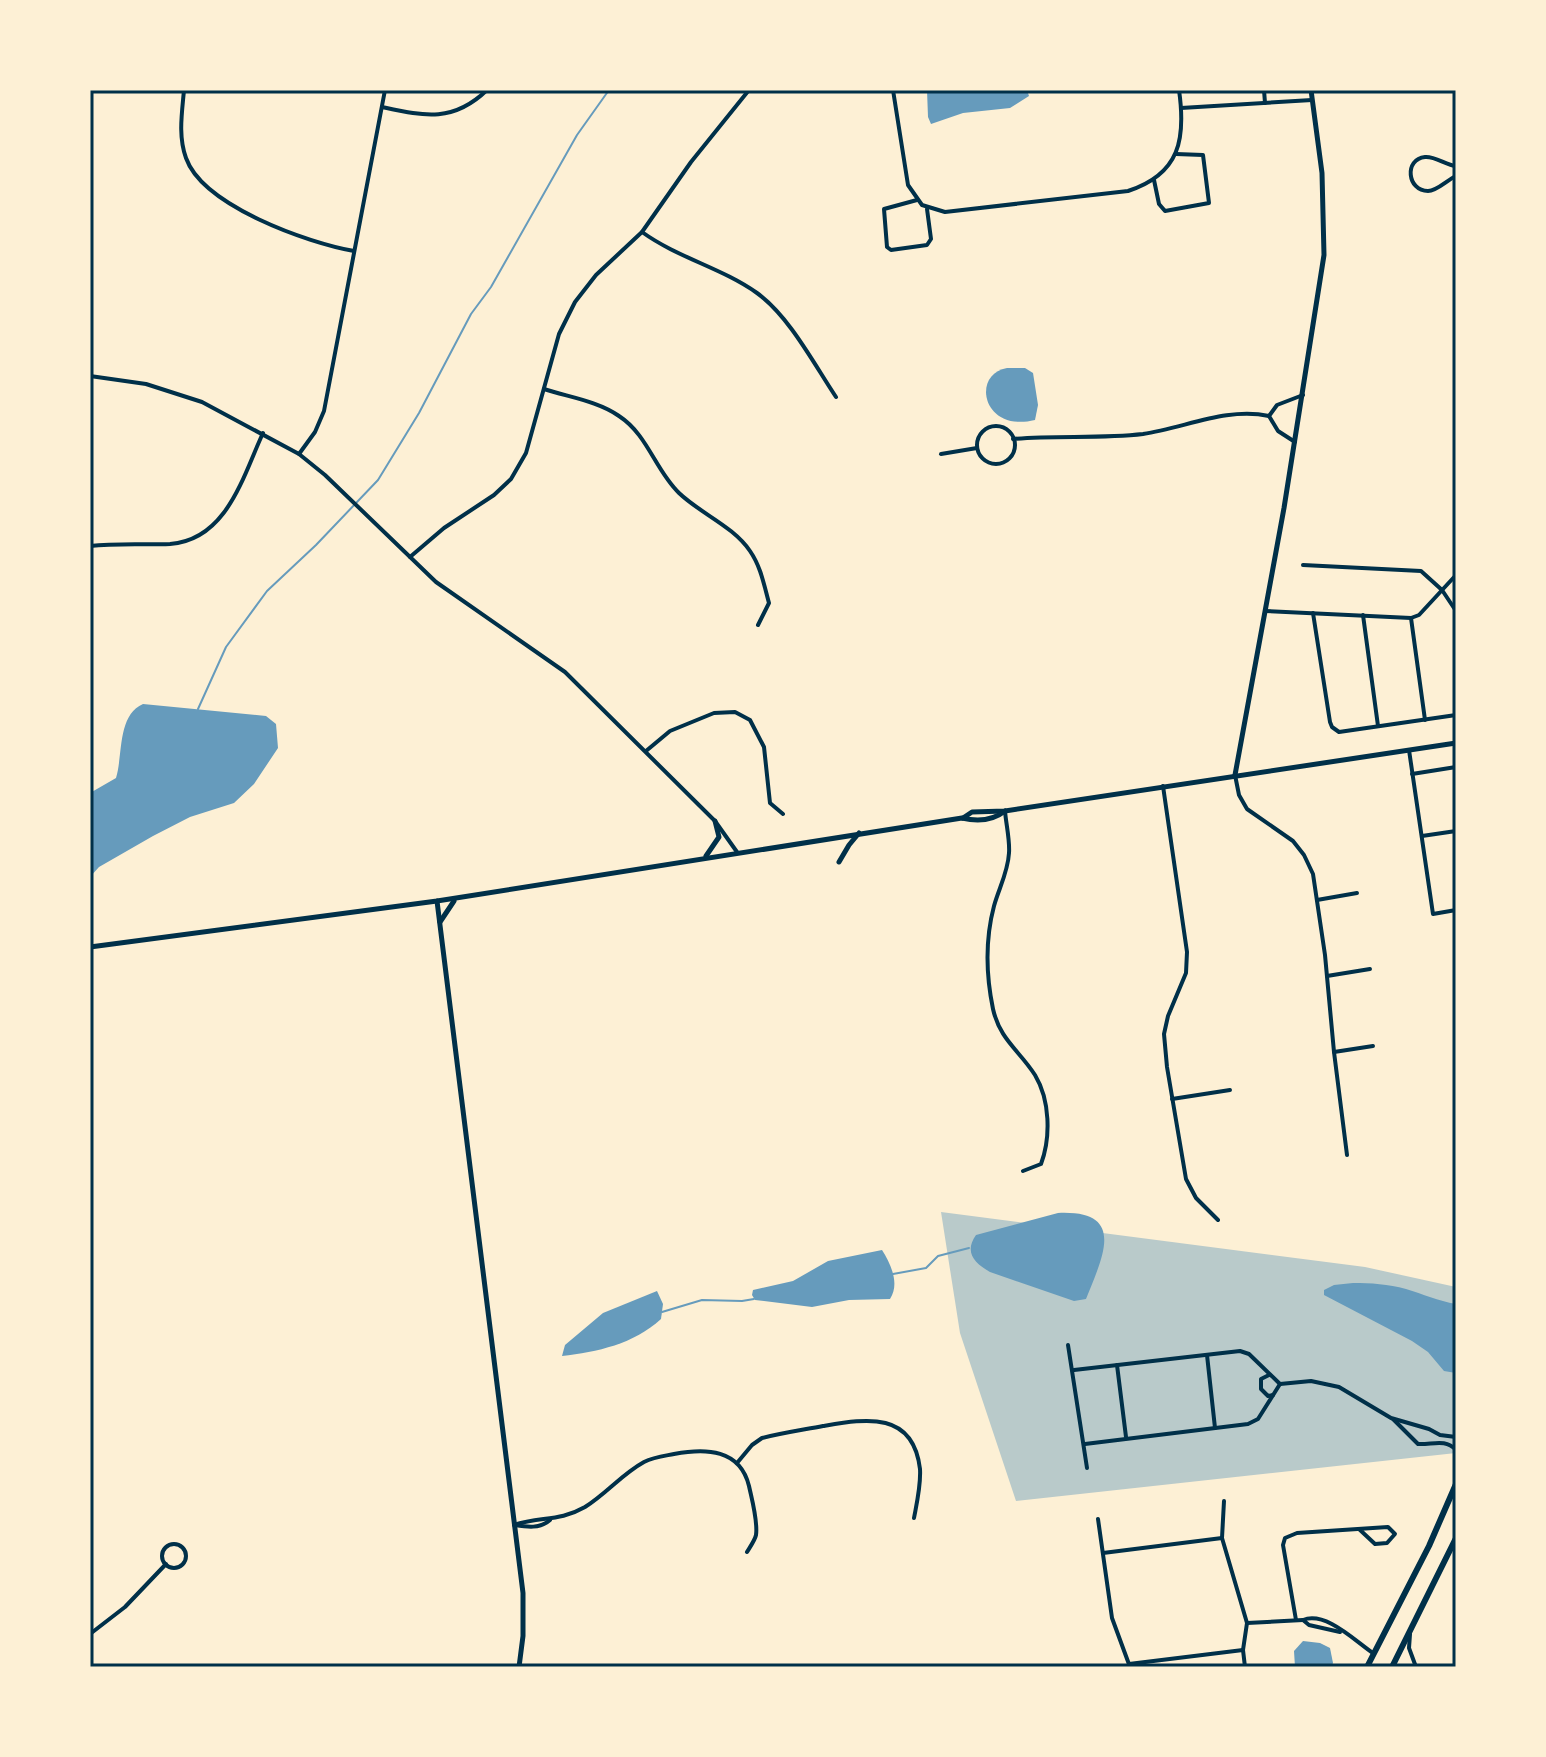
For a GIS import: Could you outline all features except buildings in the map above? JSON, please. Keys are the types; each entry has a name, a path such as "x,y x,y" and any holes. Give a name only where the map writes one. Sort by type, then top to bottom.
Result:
{"main road":[{"path":"1367,1667 1429,1546 1456,1484"},
{"path":"1392,1667 1456,1538"}],"street":[{"path":"184,90 181,141 186,160 206,188 296,236 321,245 354,251"},
{"path":"299,454 315,432 324,411 385,90"},
{"path":"382,107 418,115 447,114 468,105 487,90"},
{"path":"410,557 511,479 526,453 559,334 575,302 596,275 642,232 691,162 749,90"},
{"path":"893,90 908,185 927,209 945,212 1128,191 1148,184 1176,154 1181,134 1179,90"},
{"path":"1264,90 1265,103"},
{"path":"1311,90 1324,200 1324,255 1295,442 1235,775 1239,795 1247,809 1280,830 1304,855 1313,874 1347,1155"},
{"path":"1181,108 1312,100"},
{"path":"1154,180 1159,204 1165,211 1209,203 1203,155 1176,154"},
{"path":"1422,158 1433,158 1455,166 1455,176 1436,189 1425,191 1414,185 1410,174 1414,163 1422,158"},
{"path":"917,200 884,209 887,247 891,250 927,245 931,239 927,209"},
{"path":"642,232 674,253 743,284 764,298 781,317 836,397"},
{"path":"90,376 146,384 202,402 299,454 456,598 533,647 565,672 715,821 737,852"},
{"path":"544,389 604,407 619,416 645,441 663,475 677,491 749,549 769,603 758,625"},
{"path":"1269,416 1277,405 1303,395"},
{"path":"1013,439 1052,435 1140,434 1249,412 1269,416 1278,431 1295,442"},
{"path":"1001,427 1013,439 1013,452 1000,464 982,459 977,448 980,436 989,428 1001,427"},
{"path":"90,546 114,543 172,544 203,534 229,508 263,433"},
{"path":"941,454 977,448"},
{"path":"1303,565 1421,571 1442,590 1456,611"},
{"path":"1265,611 1411,618 1419,615 1456,575"},
{"path":"1313,613 1332,727 1339,732 1456,715"},
{"path":"1363,615 1378,726"},
{"path":"1411,618 1425,720"},
{"path":"645,752 670,731 714,713 735,712 750,720 758,731 764,747 770,803 783,814"},
{"path":"90,947 458,898 962,818 974,821 995,819 1005,811 1456,743"},
{"path":"1409,750 1433,914 1456,910"},
{"path":"1412,774 1456,767"},
{"path":"1163,786 1187,952 1186,973 1164,1034 1172,1099 1186,1179 1196,1198 1218,1220"},
{"path":"1005,811 1009,852 994,907 987,953 989,982 1001,1035 1041,1087 1048,1124 1048,1146 1041,1164 1023,1171"},
{"path":"704,858 719,837 715,821"},
{"path":"1422,836 1456,831"},
{"path":"839,862 860,833"},
{"path":"1317,900 1357,893"},
{"path":"440,923 448,907 458,898"},
{"path":"437,901 523,1593 519,1667"},
{"path":"1327,976 1370,969"},
{"path":"1334,1052 1373,1046"},
{"path":"1172,1099 1230,1090"},
{"path":"1068,1345 1087,1468"},
{"path":"1074,1370 1240,1351 1249,1354 1280,1384 1311,1381 1339,1387 1391,1418 1453,1440"},
{"path":"1207,1355 1215,1428"},
{"path":"1117,1365 1126,1437"},
{"path":"1271,1376 1263,1377 1261,1389 1268,1396 1274,1393"},
{"path":"1085,1444 1248,1424 1258,1419 1280,1384"},
{"path":"1391,1418 1418,1444 1453,1440"},
{"path":"737,1463 762,1438 866,1419 884,1421 899,1428 915,1451 920,1468 914,1518"},
{"path":"1453,1440 1456,1450"},
{"path":"514,1525 528,1528 545,1525 550,1520 587,1506 626,1474 652,1458 702,1450 715,1451 732,1458 743,1469 748,1483 756,1536 747,1552"},
{"path":"1224,1501 1222,1538 1247,1623 1243,1650 1245,1667"},
{"path":"1098,1519 1112,1618 1129,1666 1243,1650"},
{"path":"1296,1620 1283,1545 1285,1538 1297,1533 1388,1527 1395,1534 1387,1543 1375,1544 1359,1529"},
{"path":"1103,1553 1222,1538"},
{"path":"177,1544 184,1549 186,1556 180,1566 173,1568 166,1564 163,1557 166,1547 177,1544"},
{"path":"90,1634 125,1607 166,1564"},
{"path":"1247,1623 1310,1617 1326,1620 1374,1654"},
{"path":"1410,1632 1409,1648 1416,1667"}],"shaded area":[{"path":"941,1212 1365,1267 1456,1287 1456,1453 1016,1501 960,1333"}],"water":[{"path":"927,90 1023,90 1029,96 1010,108 963,113 931,124"},
{"path":"1007,368 1025,368 1033,373 1038,405 1035,420 1017,422 993,411 986,391 989,380 996,372"},
{"path":"143,704 266,716 276,724 278,748 254,784 234,803 190,817 153,836 99,867 90,877 90,793 116,778 125,726 135,709"},
{"path":"1058,1213 1080,1214 1094,1219 1102,1228 1103,1252 1086,1299 1074,1301 990,1272 972,1256 972,1241 976,1235"},
{"path":"882,1250 894,1281 890,1299 849,1300 812,1307 755,1300 752,1295 753,1290 793,1281 828,1261"},
{"path":"1334,1285 1393,1286 1456,1304 1456,1373 1444,1371 1428,1352 1412,1341 1324,1295 1324,1290"},
{"path":"657,1291 663,1304 661,1319 650,1328 627,1341 562,1356 565,1345 603,1313"},
{"path":"1303,1641 1330,1648 1331,1667 1295,1667 1294,1651"}],"waterway":[{"path":"198,709 226,647 267,591 378,480 577,135 609,90"},
{"path":"893,1274 926,1268 938,1256 969,1248"},
{"path":"662,1312 702,1300 754,1299"}]}
